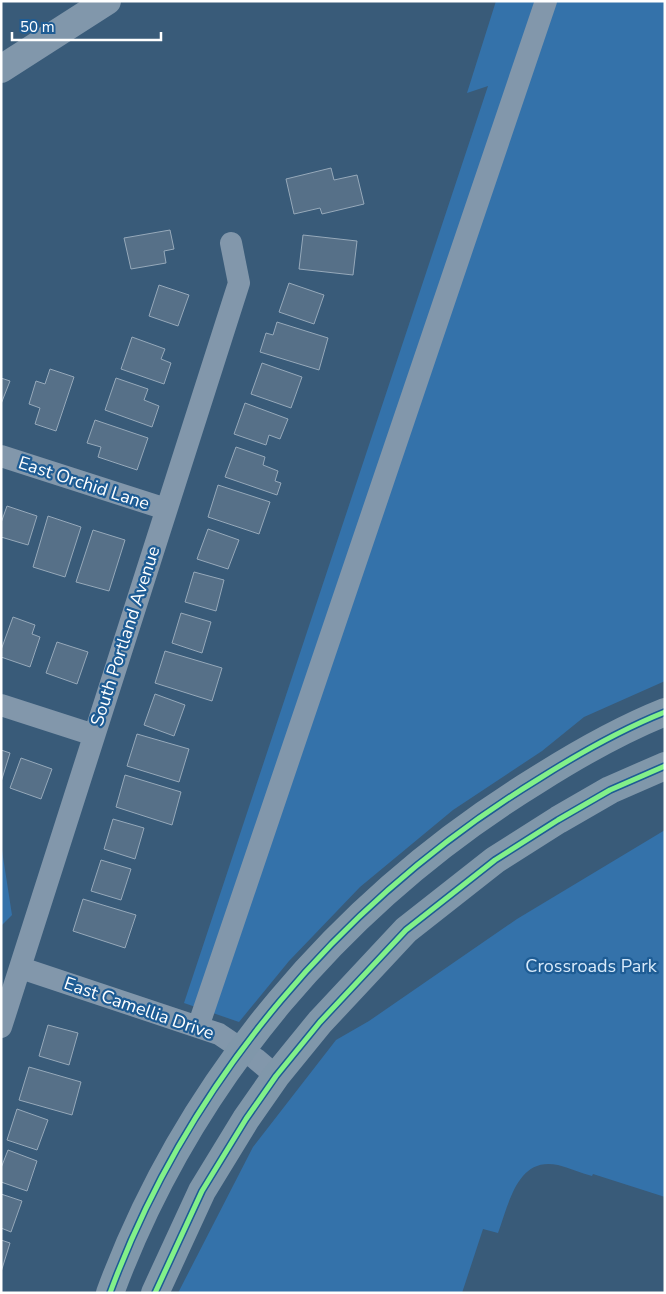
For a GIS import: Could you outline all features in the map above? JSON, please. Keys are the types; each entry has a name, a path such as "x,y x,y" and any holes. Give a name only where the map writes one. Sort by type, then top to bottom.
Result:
{"highway":[{"path":"1,70 107,1"}],"main road":[{"path":"110,1293 157,1184 202,1106 242,1050 317,958 375,900 423,860 508,798 566,762 612,737 665,712"},
{"path":"155,1293 202,1191 246,1119 276,1076 320,1022 406,930 495,860 558,820 610,790 665,766"}],"street":[{"path":"198,1027 546,1"},
{"name":"South Portland Avenue","path":"1,1027 239,283 231,243"},
{"name":"East Orchid Lane","path":"1,456 166,509"},
{"path":"1,705 94,735"},
{"name":"East Camellia Drive","path":"21,968 219,1034 276,1076"}],"green space":[{"path":"496,1 665,1 665,681 584,717 542,751 453,810 360,887 289,961 239,1022 184,1003 488,86 467,93"},
{"name":"Crossroads Park","path":"665,830 665,1197 593,1174 592,1176 558,1165 544,1164 533,1168 524,1175 517,1185 511,1196 498,1233 483,1229 462,1293 178,1293 253,1147 336,1040 369,1021 517,919"},
{"path":"1,844 12,915 1,926"}],"building":[{"path":"331,168 334,180 357,175 364,204 322,214 320,208 294,214 286,179"},
{"path":"170,230 174,249 164,251 166,263 131,269 124,238"},
{"path":"303,235 357,241 353,275 299,269"},
{"path":"289,283 324,295 314,324 279,312"},
{"path":"159,285 189,295 178,326 149,316"},
{"path":"277,322 328,338 319,370 260,352 266,333 273,335"},
{"path":"132,337 165,349 161,359 171,363 164,384 121,369"},
{"path":"262,363 302,377 291,408 251,394"},
{"path":"50,369 74,377 56,431 35,424 40,408 29,404 36,381 45,384"},
{"path":"1,378 10,381 1,404"},
{"path":"116,378 148,389 144,400 159,406 152,427 105,410"},
{"path":"245,403 288,419 280,439 269,435 266,445 234,434"},
{"path":"95,420 148,438 137,470 98,457 101,447 87,443"},
{"path":"236,447 265,457 263,465 278,471 275,481 281,483 277,495 225,477"},
{"path":"218,485 270,502 259,534 208,517"},
{"path":"7,506 37,516 28,545 1,537 1,523"},
{"path":"48,516 81,527 65,577 33,567"},
{"path":"208,529 239,540 228,569 197,559"},
{"path":"93,530 125,540 109,591 76,582"},
{"path":"194,572 224,580 216,611 185,602"},
{"path":"181,613 211,622 202,653 172,643"},
{"path":"13,617 35,625 32,634 40,637 30,667 1,657 1,650"},
{"path":"57,642 88,652 77,684 46,673"},
{"path":"165,651 222,668 212,701 155,683"},
{"path":"155,694 185,705 174,736 144,725"},
{"path":"137,734 189,749 179,782 127,766"},
{"path":"1,750 10,753 1,782"},
{"path":"21,758 52,769 41,799 10,788"},
{"path":"125,775 181,792 172,825 116,807"},
{"path":"113,819 144,828 135,859 104,849"},
{"path":"101,860 131,869 121,900 91,891"},
{"path":"83,899 136,915 125,948 73,931"},
{"path":"48,1025 78,1033 69,1065 39,1056"},
{"path":"29,1067 81,1082 72,1115 19,1100"},
{"path":"17,1109 48,1120 37,1150 7,1140"},
{"path":"8,1150 37,1161 27,1191 1,1182 1,1168"},
{"path":"1,1194 22,1201 11,1232 1,1228"},
{"path":"1,1240 10,1243 1,1272"}],"cycle path":[{"path":"110,1293 143,1214 183,1139 229,1068 280,1001 337,938 400,880 466,827 537,780 584,752 665,712"},
{"path":"155,1293 202,1191 246,1119 276,1076 320,1022 406,930 495,860 558,820 610,790 665,766"}]}
